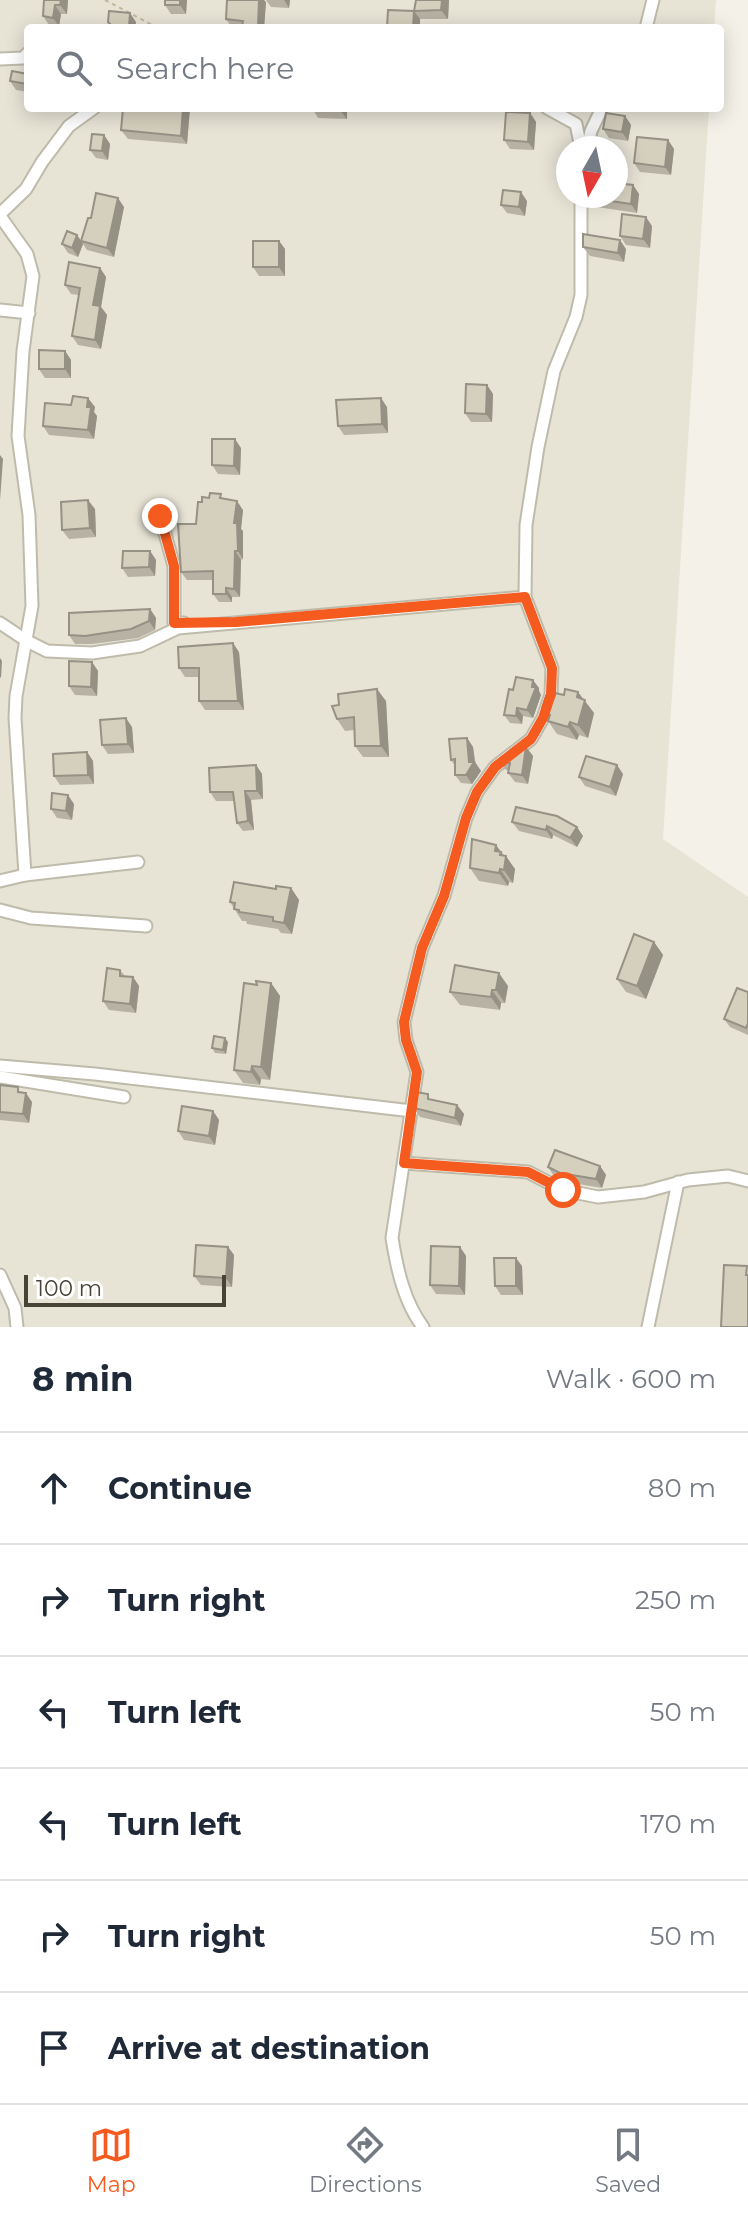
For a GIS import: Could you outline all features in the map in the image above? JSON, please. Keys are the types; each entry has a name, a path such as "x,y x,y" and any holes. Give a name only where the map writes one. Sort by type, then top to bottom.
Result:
{"street":[{"path":"647,24 653,0"},
{"path":"0,59 24,57"},
{"path":"25,875 15,718 32,606 32,563 18,436 23,351 33,276 27,254 0,215 26,189 69,126 88,112"},
{"path":"554,112 576,124 580,136"},
{"path":"589,136 600,112"},
{"path":"423,1327 405,1292 396,1266 392,1238 417,1072 406,1040 404,1022 422,948 444,896 466,818 477,792 495,767 531,739 543,718 551,694 552,668 525,597 526,525 554,371 576,317 581,295 581,208"},
{"path":"0,310 29,313"},
{"path":"160,516 174,566 174,623 236,622"},
{"path":"0,623 47,651 92,653 140,646 178,628 525,597"},
{"path":"0,881 25,875 138,862"},
{"path":"0,910 31,918 146,926"},
{"path":"0,1066 412,1111"},
{"path":"0,1077 124,1097"},
{"path":"404,1163 528,1172 563,1190 598,1197 728,1176 748,1181"},
{"path":"648,1327 678,1182"},
{"path":"0,1275 15,1308 17,1327"}],"path":[{"path":"105,0 150,24"}],"shaded area":[{"path":"0,0 716,0 714,24 24,24 24,112 709,112 663,839 748,897 748,1327 0,1327"}],"building":[{"path":"44,0 61,0 60,5 55,5 53,18 43,16"},
{"path":"165,0 180,0 180,5 165,5"},
{"path":"227,0 259,0 258,24 242,24 243,21 226,19"},
{"path":"416,0 442,0 441,10 414,11"},
{"path":"388,10 414,11 413,24 387,24"},
{"path":"109,11 130,13 129,24 108,22"},
{"path":"12,71 24,73 24,83 10,81"},
{"path":"123,112 183,112 181,136 121,130"},
{"path":"506,112 530,113 528,142 504,140"},
{"path":"606,113 625,116 622,132 603,129"},
{"path":"92,134 104,135 102,151 90,150"},
{"path":"637,137 668,140 665,167 634,163"},
{"path":"628,184 633,185 631,204 628,204"},
{"path":"503,190 521,192 519,207 501,205"},
{"path":"96,193 118,198 107,248 81,241 88,218 91,218"},
{"path":"622,214 646,217 643,239 620,236"},
{"path":"67,231 77,235 72,248 62,244"},
{"path":"583,234 620,240 618,253 583,247"},
{"path":"253,241 279,241 279,267 253,267"},
{"path":"69,262 100,268 93,305 100,306 95,340 72,336 80,288 65,285"},
{"path":"39,350 65,351 65,369 39,369"},
{"path":"466,384 487,385 486,414 465,413"},
{"path":"73,396 88,398 87,407 91,407 88,430 43,426 45,403 71,405"},
{"path":"381,398 382,424 338,426 336,400"},
{"path":"212,439 235,439 234,466 212,465"},
{"path":"210,493 237,501 234,523 237,523 238,551 235,551 234,589 226,588 226,594 213,594 213,571 181,572 178,524 196,524 198,502 202,502 202,497 209,498"},
{"path":"88,500 90,528 62,530 61,502"},
{"path":"123,551 150,551 149,567 122,568"},
{"path":"150,609 149,621 131,629 85,636 69,635 69,613"},
{"path":"233,643 238,701 199,701 199,668 179,668 178,647"},
{"path":"69,661 92,662 91,687 69,686"},
{"path":"516,677 533,680 532,687 536,687 527,710 517,708 516,716 504,715 509,689 513,690"},
{"path":"377,689 381,746 355,746 354,717 337,719 332,706 339,705 338,694"},
{"path":"565,689 578,692 577,697 585,700 578,725 570,722 568,727 548,721 550,715 544,713 545,709 542,708 546,696 554,698 555,693 564,695"},
{"path":"126,718 128,744 102,745 100,720"},
{"path":"467,738 469,762 474,762 466,775 455,775 455,759 451,760 449,739"},
{"path":"518,746 526,747 522,775 508,773 510,763 499,761"},
{"path":"87,752 88,775 54,776 53,754"},
{"path":"586,756 617,765 610,787 579,777"},
{"path":"256,765 257,791 245,791 248,821 237,823 233,792 210,792 209,768"},
{"path":"52,793 68,795 66,811 51,809"},
{"path":"516,807 557,816 577,827 570,838 547,826 546,830 512,822"},
{"path":"472,839 496,845 495,851 506,856 504,870 500,869 499,873 470,868"},
{"path":"234,882 276,889 276,886 291,888 284,923 273,921 273,917 234,909 235,903 230,902"},
{"path":"634,934 654,942 637,986 617,979"},
{"path":"455,965 499,973 496,990 492,990 491,997 450,992"},
{"path":"107,968 120,970 120,976 133,977 130,1004 103,1001"},
{"path":"256,981 271,983 261,1067 252,1066 251,1072 234,1070 244,983 257,985"},
{"path":"737,988 748,992 746,1028 724,1019"},
{"path":"214,1036 225,1038 223,1050 212,1048"},
{"path":"0,1085 18,1087 18,1092 26,1093 23,1114 0,1112"},
{"path":"416,1092 428,1094 428,1099 457,1105 455,1118 414,1108"},
{"path":"182,1106 213,1111 209,1136 178,1131"},
{"path":"555,1150 600,1166 596,1179 560,1173 548,1167"},
{"path":"196,1245 228,1247 226,1278 194,1276"},
{"path":"431,1246 460,1247 459,1286 430,1285"},
{"path":"494,1258 516,1258 516,1286 495,1286"},
{"path":"724,1265 747,1266 748,1327 721,1327"}],"route":[{"path":"160,516 174,566 174,623 236,622 525,597 552,668 551,694 543,718 531,739 495,767 477,792 466,818 444,896 422,948 404,1022 406,1040 417,1072 404,1163 528,1172 563,1190"}]}
